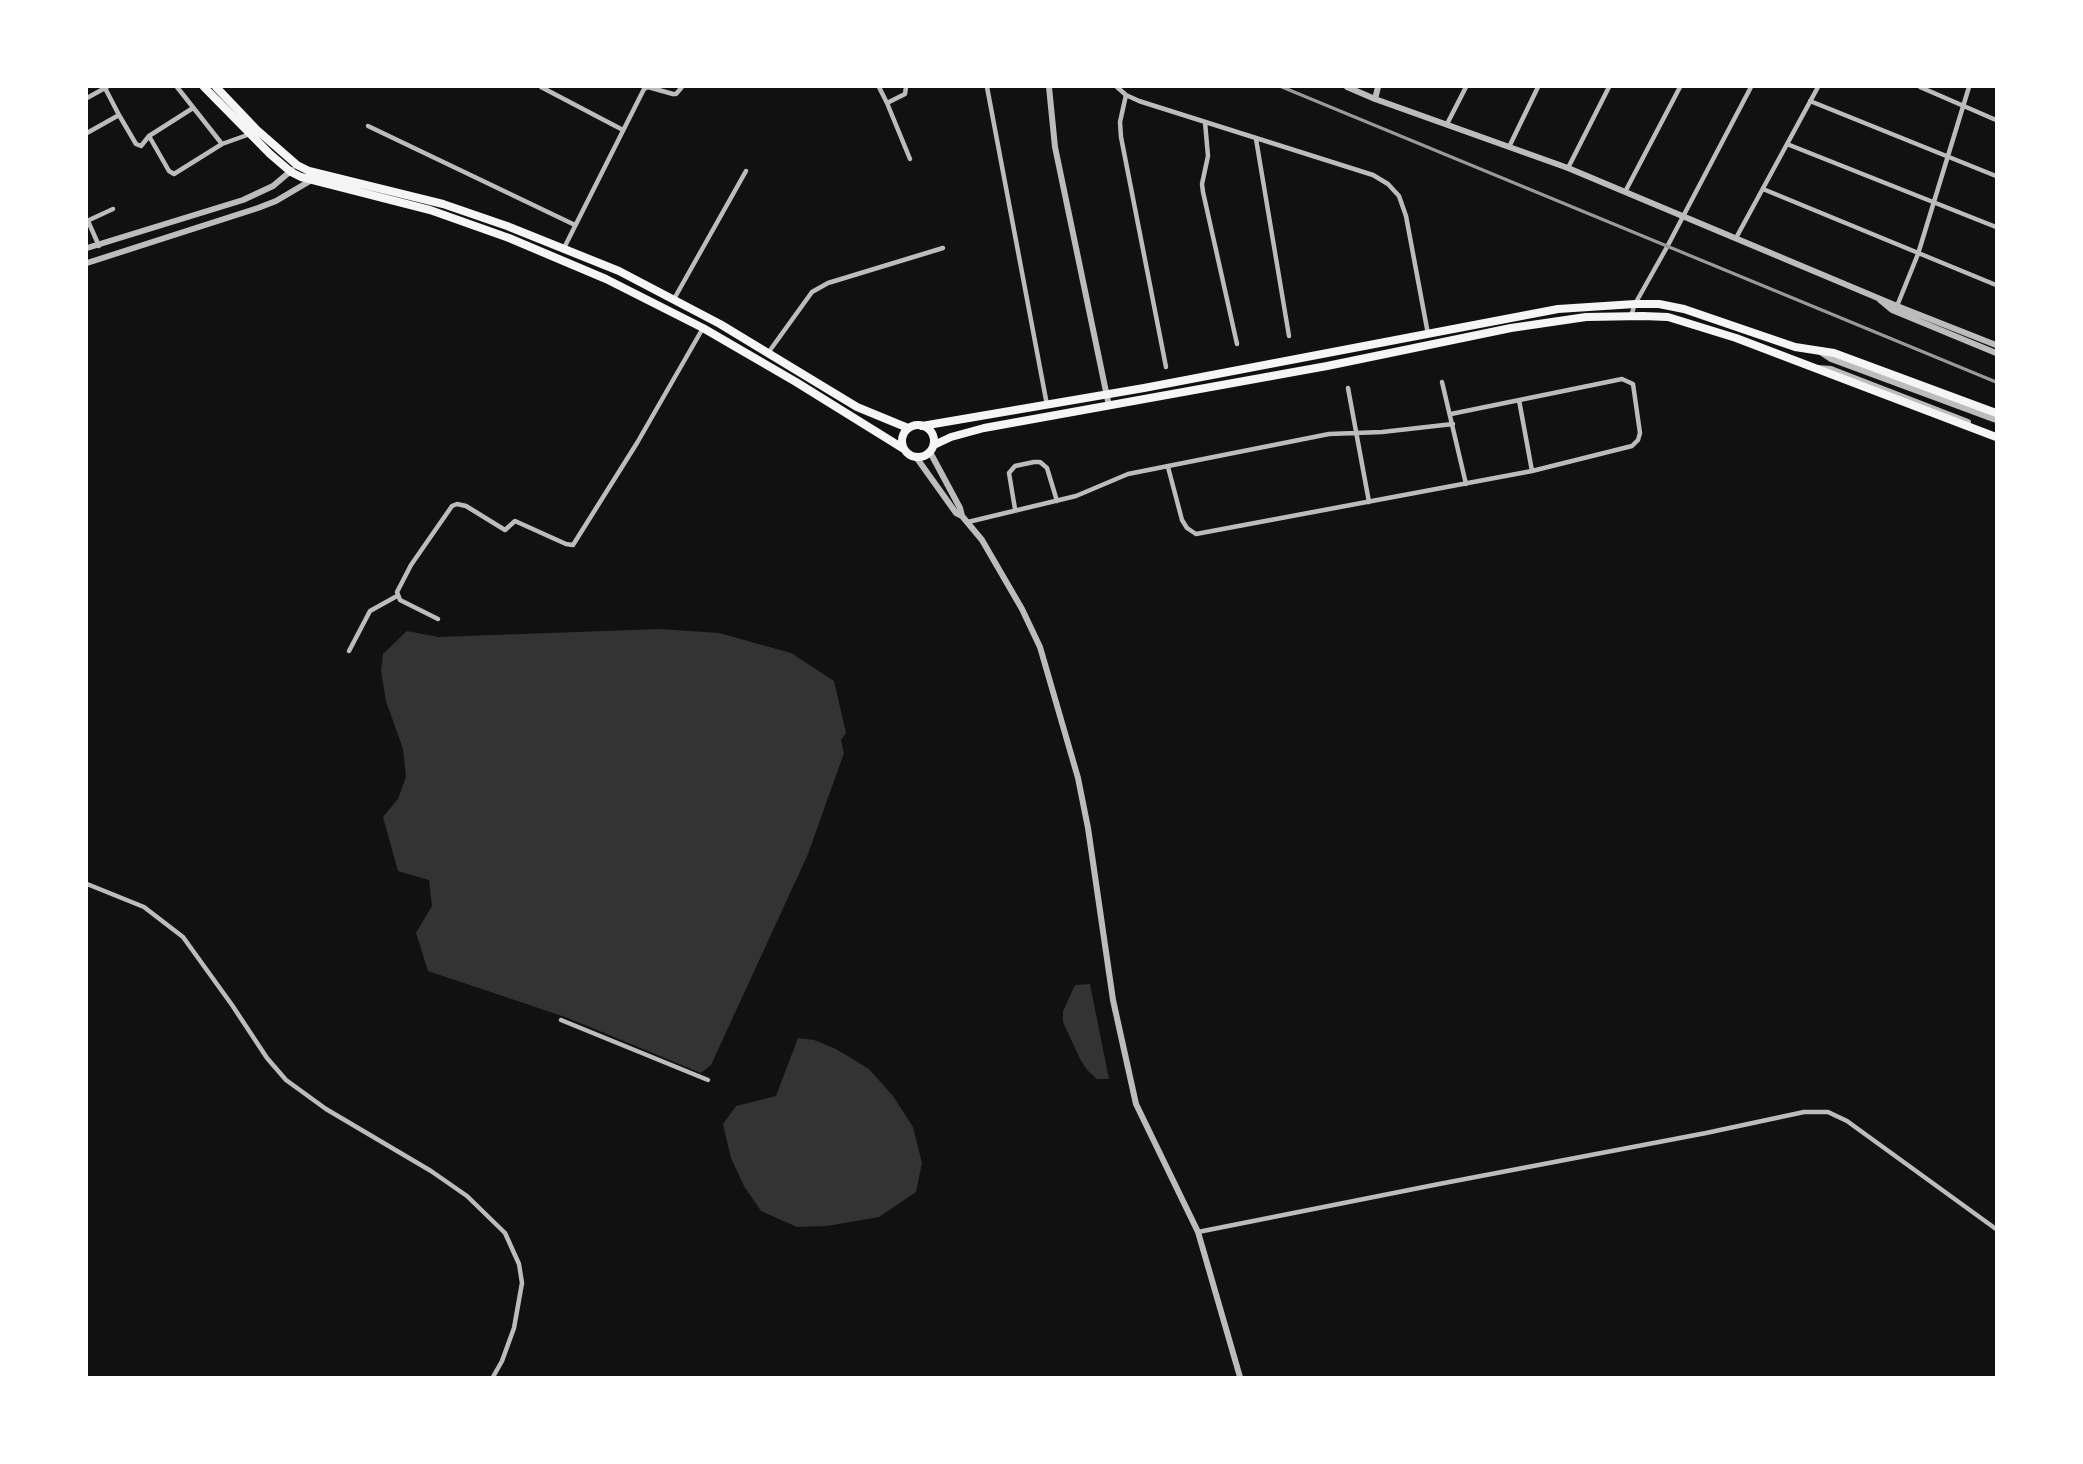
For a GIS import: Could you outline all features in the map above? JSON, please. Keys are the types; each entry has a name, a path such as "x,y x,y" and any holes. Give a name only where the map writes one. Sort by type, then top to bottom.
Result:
{"main road":[{"path":"204,87 291,172 311,181 430,210 509,238 606,279 703,328 796,382 904,449 909,455 916,457 924,456 951,437 976,430 1327,366 1511,328 1586,317 1631,316 1668,317 1736,338 1996,436"},
{"path":"216,87 257,130 297,165 321,174 443,204 618,271 720,324 857,407 908,428"},
{"path":"904,449 903,434 915,425 922,426 1107,395 1558,309 1635,303 1659,304 1684,309 1795,347 1834,353 1996,413"},
{"path":"922,426 929,430 933,437 932,449"}],"street":[{"path":"177,87 222,144"},
{"path":"540,87 623,130"},
{"path":"564,249 644,89 648,87 676,94 682,87"},
{"path":"879,87 910,159"},
{"path":"886,103 905,94 906,87"},
{"path":"987,87 1047,405"},
{"path":"1049,87 1055,147 1109,406"},
{"path":"1117,87 1126,95 1256,139 1373,175 1388,184 1399,196 1406,216 1428,334"},
{"path":"1347,87 1568,168 1877,298 1894,308 1996,353"},
{"path":"1375,99 1380,87"},
{"path":"1447,124 1466,87"},
{"path":"1509,147 1538,87"},
{"path":"1624,192 1680,87"},
{"path":"1631,316 1635,303 1751,87"},
{"path":"1736,238 1818,87"},
{"path":"1920,87 1996,120"},
{"path":"1894,308 1918,254 1969,87"},
{"path":"87,98 106,88 136,144 141,146 150,136 193,108"},
{"path":"1568,168 1607,88"},
{"path":"1126,95 1120,122 1121,137 1166,367"},
{"path":"1810,101 1996,176"},
{"path":"87,133 119,115"},
{"path":"1205,122 1208,156 1202,183 1203,192 1237,344"},
{"path":"368,126 575,225"},
{"path":"150,136 169,171 174,174 222,144 250,134"},
{"path":"1256,139 1289,336"},
{"path":"1787,144 1996,227"},
{"path":"87,249 243,200 273,186 297,165"},
{"path":"674,299 746,171"},
{"path":"87,263 258,208 321,174"},
{"path":"1763,189 1996,285"},
{"path":"99,246 88,221 113,209"},
{"path":"768,353 812,292 828,283 943,248"},
{"path":"1894,308 1996,345"},
{"path":"397,596 411,565 452,506 457,504 466,506 505,530 515,521 573,545 637,443 703,328"},
{"path":"1819,351 1831,359 1996,420"},
{"path":"1168,467 1182,520 1187,528 1196,534 1532,471 1632,446 1638,440 1640,433 1633,384 1622,379 1451,414"},
{"path":"1442,382 1466,484"},
{"path":"1348,388 1369,502"},
{"path":"1519,400 1532,471"},
{"path":"968,522 1076,496 1128,474 1329,434 1382,432 1453,424"},
{"path":"932,449 962,516"},
{"path":"916,457 956,513 968,522 982,540 1022,609 1040,647 1078,778 1088,828 1113,1000 1136,1104 1198,1232 1240,1377"},
{"path":"1015,509 1009,473 1015,466 1034,462 1040,462 1047,468 1057,501"},
{"path":"397,596 400,600 438,619"},
{"path":"349,651 370,611 397,596"},
{"path":"87,884 144,907 183,937 267,1058 286,1080 326,1109 431,1171 467,1196 505,1233 519,1264 522,1283 514,1328 502,1361 493,1377"},
{"path":"561,1020 708,1080"},
{"path":"1198,1232 1804,1112 1828,1112 1847,1121 1996,1229"}],"shaded area":[{"path":"660,629 719,633 791,653 834,681 846,733 841,740 844,753 808,854 711,1065 701,1073 568,1018 428,971 416,933 432,906 429,880 398,871 383,817 398,799 406,777 403,749 386,701 381,671 383,654 407,631 438,637"},
{"path":"1090,984 1109,1079 1097,1079 1087,1070 1063,1022 1063,1011 1075,985"},
{"path":"798,1038 814,1040 836,1049 869,1069 893,1096 913,1127 922,1163 916,1192 879,1217 827,1226 797,1227 761,1211 744,1186 731,1158 723,1124 736,1106 776,1096"}],"railway":[{"path":"1282,87 1996,382"}]}
